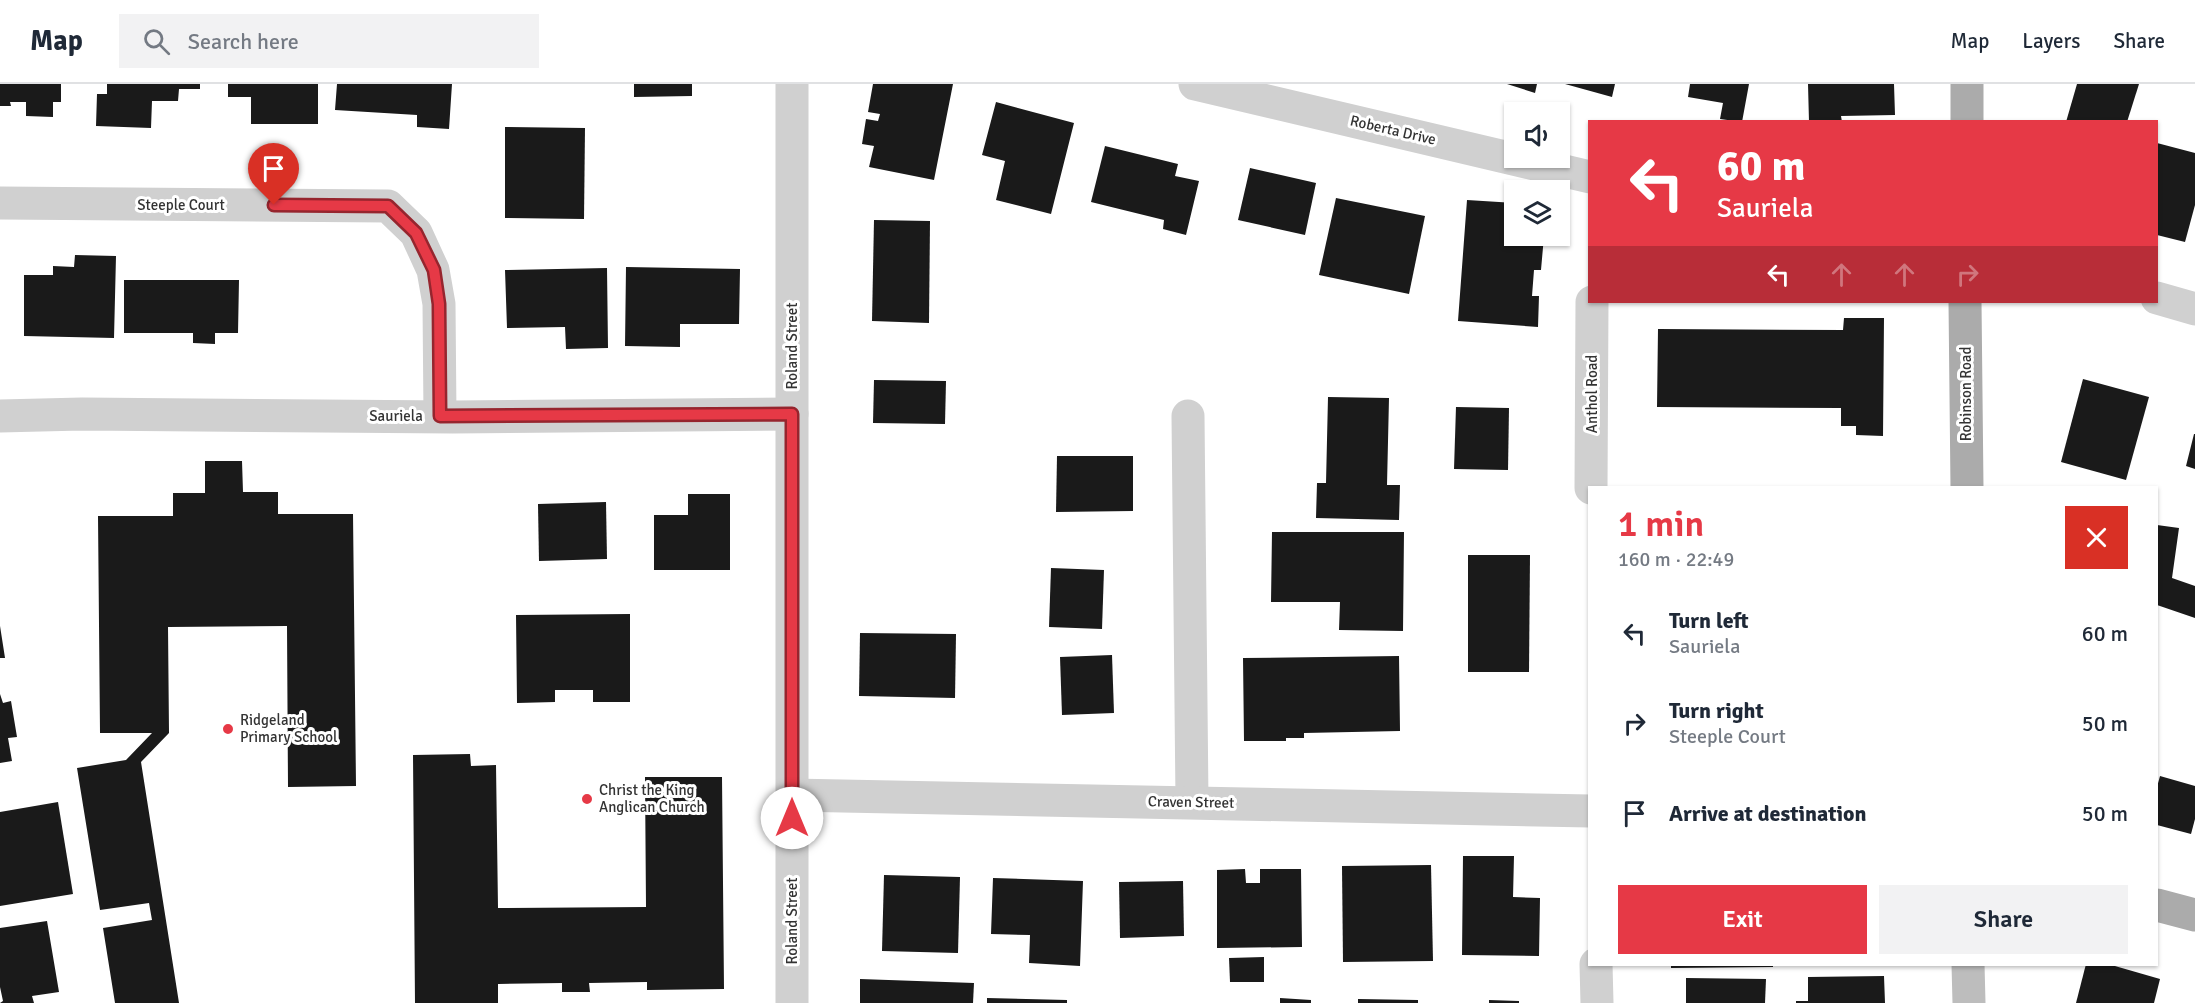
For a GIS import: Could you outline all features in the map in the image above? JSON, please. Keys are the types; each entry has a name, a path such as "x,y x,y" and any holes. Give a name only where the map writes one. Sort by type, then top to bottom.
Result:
{"main road":[{"path":"1967,84 1967,120"},
{"name":"Robinson Road","path":"1965,303 1967,486"},
{"path":"2158,905 2195,915"},
{"path":"1968,966 1969,1003"}],"street":[{"name":"Roland Street","path":"792,84 792,1003"},
{"name":"Roberta Drive","path":"1195,84 1588,177"},
{"name":"Steeple Court","path":"0,203 388,206 416,233 434,270 439,304 440,416"},
{"path":"2158,298 2195,309"},
{"name":"Anthol Road","path":"1592,303 1592,486"},
{"name":"Sauriela","path":"0,416 792,414"},
{"path":"1188,416 1192,801"},
{"name":"Craven Street","path":"792,795 1192,801 1588,811"},
{"path":"1596,966 1597,1003"}],"building":[{"path":"0,84 61,84 61,102 53,102 53,117 26,116 26,102 10,102 11,106 0,106"},
{"path":"107,84 200,84 200,89 179,89 178,101 152,101 151,128 96,126 97,94 107,94"},
{"path":"228,84 318,84 318,124 251,124 251,97 228,97"},
{"path":"337,84 452,84 449,129 417,127 417,115 335,110"},
{"path":"634,84 692,84 692,96 634,97"},
{"path":"873,84 953,84 934,180 869,167 874,146 862,144 866,119 878,121 880,114 868,112"},
{"path":"1507,84 1537,84 1535,93"},
{"path":"1565,84 1615,84 1612,97"},
{"path":"1690,84 1749,84 1742,120 1720,119 1723,103 1688,97"},
{"path":"1808,84 1894,84 1895,115 1841,116 1842,120 1809,120"},
{"path":"2077,84 2139,84 2128,120 2067,120"},
{"path":"996,102 1074,123 1051,214 996,200 1005,161 982,155"},
{"path":"505,127 585,128 584,219 505,218"},
{"path":"2158,143 2195,153 2195,205 2185,242 2158,235"},
{"path":"1105,146 1178,164 1175,176 1199,181 1186,235 1163,229 1164,220 1091,202"},
{"path":"1250,168 1316,183 1305,235 1238,220"},
{"path":"1336,198 1425,216 1409,294 1319,275"},
{"path":"1467,200 1504,202 1504,246 1543,246 1541,270 1534,270 1532,296 1539,296 1538,327 1458,321"},
{"path":"874,220 930,221 929,323 872,321"},
{"path":"75,255 116,256 114,338 24,336 24,275 53,275 53,266 74,267"},
{"path":"626,267 740,269 739,324 680,324 680,347 625,346"},
{"path":"607,268 608,348 566,349 565,327 507,328 505,270"},
{"path":"124,280 239,280 238,333 215,333 215,344 193,343 193,333 124,333"},
{"path":"1844,318 1884,318 1883,436 1856,435 1856,426 1841,426 1841,408 1657,407 1658,329 1843,330"},
{"path":"2083,379 2149,397 2126,480 2061,462"},
{"path":"874,380 946,381 945,424 873,423"},
{"path":"1328,397 1389,398 1387,485 1400,485 1399,520 1316,518 1317,483 1326,483"},
{"path":"1456,407 1509,408 1508,470 1454,469"},
{"path":"2195,434 2195,469 2186,466"},
{"path":"1057,456 1133,456 1133,511 1056,512"},
{"path":"205,461 242,461 243,492 278,492 278,514 353,514 356,786 288,787 287,626 168,627 169,733 141,762 179,1003 115,1003 103,928 152,920 149,903 100,910 77,768 126,760 152,733 100,733 98,516 173,516 173,493 205,493"},
{"path":"688,494 730,494 730,570 654,570 654,515 688,515"},
{"path":"606,502 607,559 539,561 538,504"},
{"path":"2158,525 2179,528 2172,578 2195,586 2195,618 2158,605"},
{"path":"1272,532 1404,532 1403,631 1339,630 1340,602 1271,602"},
{"path":"1468,555 1530,555 1529,672 1468,672"},
{"path":"1051,568 1104,570 1102,629 1049,627"},
{"path":"630,614 630,702 593,702 593,690 555,690 555,702 517,703 516,615"},
{"path":"0,626 5,658 0,658"},
{"path":"860,633 956,634 955,698 859,696"},
{"path":"1112,655 1114,713 1062,715 1060,657"},
{"path":"1399,656 1400,731 1304,733 1304,738 1286,738 1286,741 1244,741 1243,658"},
{"path":"0,694 3,703 11,701 17,737 8,738 12,761 0,763"},
{"path":"470,754 471,766 496,765 498,908 646,907 645,777 722,777 724,989 647,990 647,982 589,983 590,992 562,992 562,983 498,984 498,1003 415,1003 413,755"},
{"path":"2160,776 2195,786 2195,819 2191,834 2158,825"},
{"path":"58,802 73,894 0,906 0,812"},
{"path":"1463,856 1514,856 1513,897 1540,898 1539,956 1462,955"},
{"path":"1431,865 1433,961 1343,962 1342,866"},
{"path":"1245,869 1246,883 1260,883 1260,869 1301,869 1302,947 1217,948 1217,870"},
{"path":"884,875 960,877 958,953 882,951"},
{"path":"993,878 1083,881 1080,966 1029,963 1030,935 991,934"},
{"path":"1183,881 1184,936 1120,938 1119,882"},
{"path":"47,921 59,992 32,996 34,1003 0,1003 3,1001 0,987 0,928"},
{"path":"1264,957 1264,982 1230,982 1229,958"},
{"path":"1671,966 1773,966 1773,967 1671,968"},
{"path":"2085,966 2115,966 2160,979 2154,1003 2076,1003"},
{"path":"1884,976 1885,1003 1796,1003 1796,1001 1808,1001 1808,977"},
{"path":"1686,978 1766,979 1765,1003 1686,1003"},
{"path":"860,979 974,983 973,1003 860,1003"},
{"path":"987,998 1067,1000 1067,1003 987,1003"},
{"path":"1280,998 1311,1000 1311,1003 1280,1003"},
{"path":"1358,999 1418,1000 1418,1003 1358,1003"},
{"path":"1489,1000 1519,1001 1519,1003 1489,1003"}],"place":[{"name":"Ridgeland Primary School","path":"228,729"},
{"name":"Christ the King Anglican Church","path":"587,799"}],"route":[{"path":"274,205 388,206 416,233 434,270 439,304 440,416 792,414 792,818"}]}
